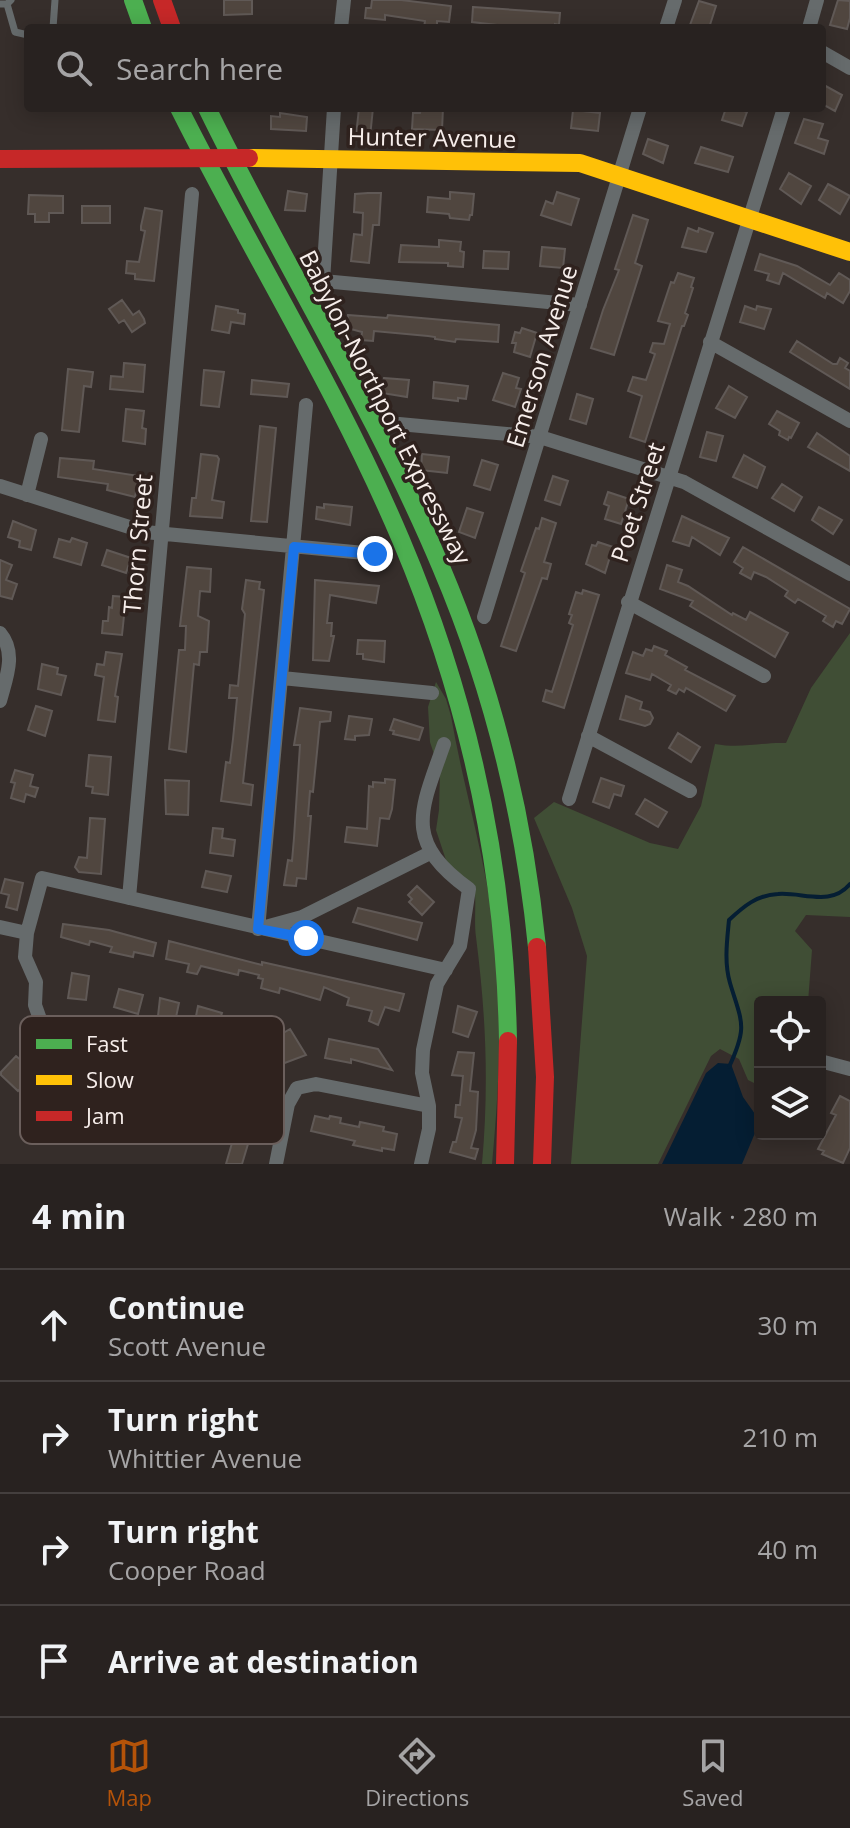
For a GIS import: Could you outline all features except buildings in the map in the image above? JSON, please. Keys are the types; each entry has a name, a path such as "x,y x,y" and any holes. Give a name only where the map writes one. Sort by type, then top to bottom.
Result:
{"main road":[{"path":"133,0 142,24"},
{"path":"162,0 171,24"},
{"name":"Babylon-Northport Expressway","path":"181,112 386,508 426,602 458,699 484,808 503,941 509,1076 505,1164"},
{"name":"Babylon-Northport Expressway","path":"209,112 406,489 447,583 485,687 516,809 537,942 544,1055 542,1164"},
{"name":"Hunter Avenue","path":"0,159 233,158 580,163 850,252"}],"street":[{"path":"341,24 344,0"},
{"path":"667,24 675,0"},
{"path":"810,24 815,1"},
{"path":"826,54 850,68"},
{"path":"334,112 323,281 580,305"},
{"name":"Emerson Avenue","path":"484,617 639,112"},
{"name":"Poet Street","path":"569,799 783,112"},
{"name":"Thorn Street","path":"129,898 192,194"},
{"path":"710,342 850,421"},
{"path":"258,929 306,405"},
{"path":"399,424 540,437 684,482 850,574"},
{"path":"27,495 41,439"},
{"path":"0,486 160,534 375,554"},
{"path":"628,602 764,676"},
{"path":"0,633 9,648 10,660 0,701"},
{"path":"282,678 432,693"},
{"path":"588,736 690,791"},
{"path":"421,1164 429,1129 429,1106 422,1073 423,1050 437,984 460,946 469,889 430,853 424,833 427,792 444,744"},
{"path":"258,929 302,917 430,853"},
{"path":"39,1016 35,1005 36,982 25,957 27,933 42,878 446,970"},
{"path":"0,927 27,933"},
{"path":"826,1063 850,1069"},
{"path":"284,1124 288,1104 297,1088 316,1084 429,1106"},
{"path":"276,1164 280,1144"}],"lane":[{"path":"53,24 55,0"},
{"path":"6,3 15,32 24,34"}],"green space":[{"path":"850,633 850,917 806,915 795,931 812,950 808,996 754,996 754,1083 748,1080 739,1059 720,1049 711,1056 658,1164 571,1164 587,956 572,908 534,818 554,802 650,843 678,849 701,806 715,744 786,743 811,688"},
{"path":"436,682 451,716 487,884 495,940 499,1036 492,1164 482,1164 485,1050 475,894 448,866 436,830 440,772 430,742 428,707"}],"water":[{"path":"718,1063 731,1064 743,1097 754,1113 754,1135 742,1164 662,1164 706,1073"}],"waterway":[{"path":"729,1067 741,1033 738,1007 727,967 729,920 757,899 778,894 825,897 842,891 850,884"}],"traffic: fast":[{"path":"133,0 142,24"},
{"path":"181,112 350,430 425,600 464,722 490,848 505,976 508,1041"},
{"path":"209,112 387,450 459,612 503,753 524,850 537,947"}],"traffic: slow":[{"path":"249,158 580,163 850,252"}],"traffic: jam":[{"path":"162,0 171,24"},
{"path":"0,159 249,158"},
{"path":"537,947 545,1077 542,1164"},
{"path":"505,1164 508,1041"}],"route":[{"path":"306,938 258,929 294,547 375,554"}]}
